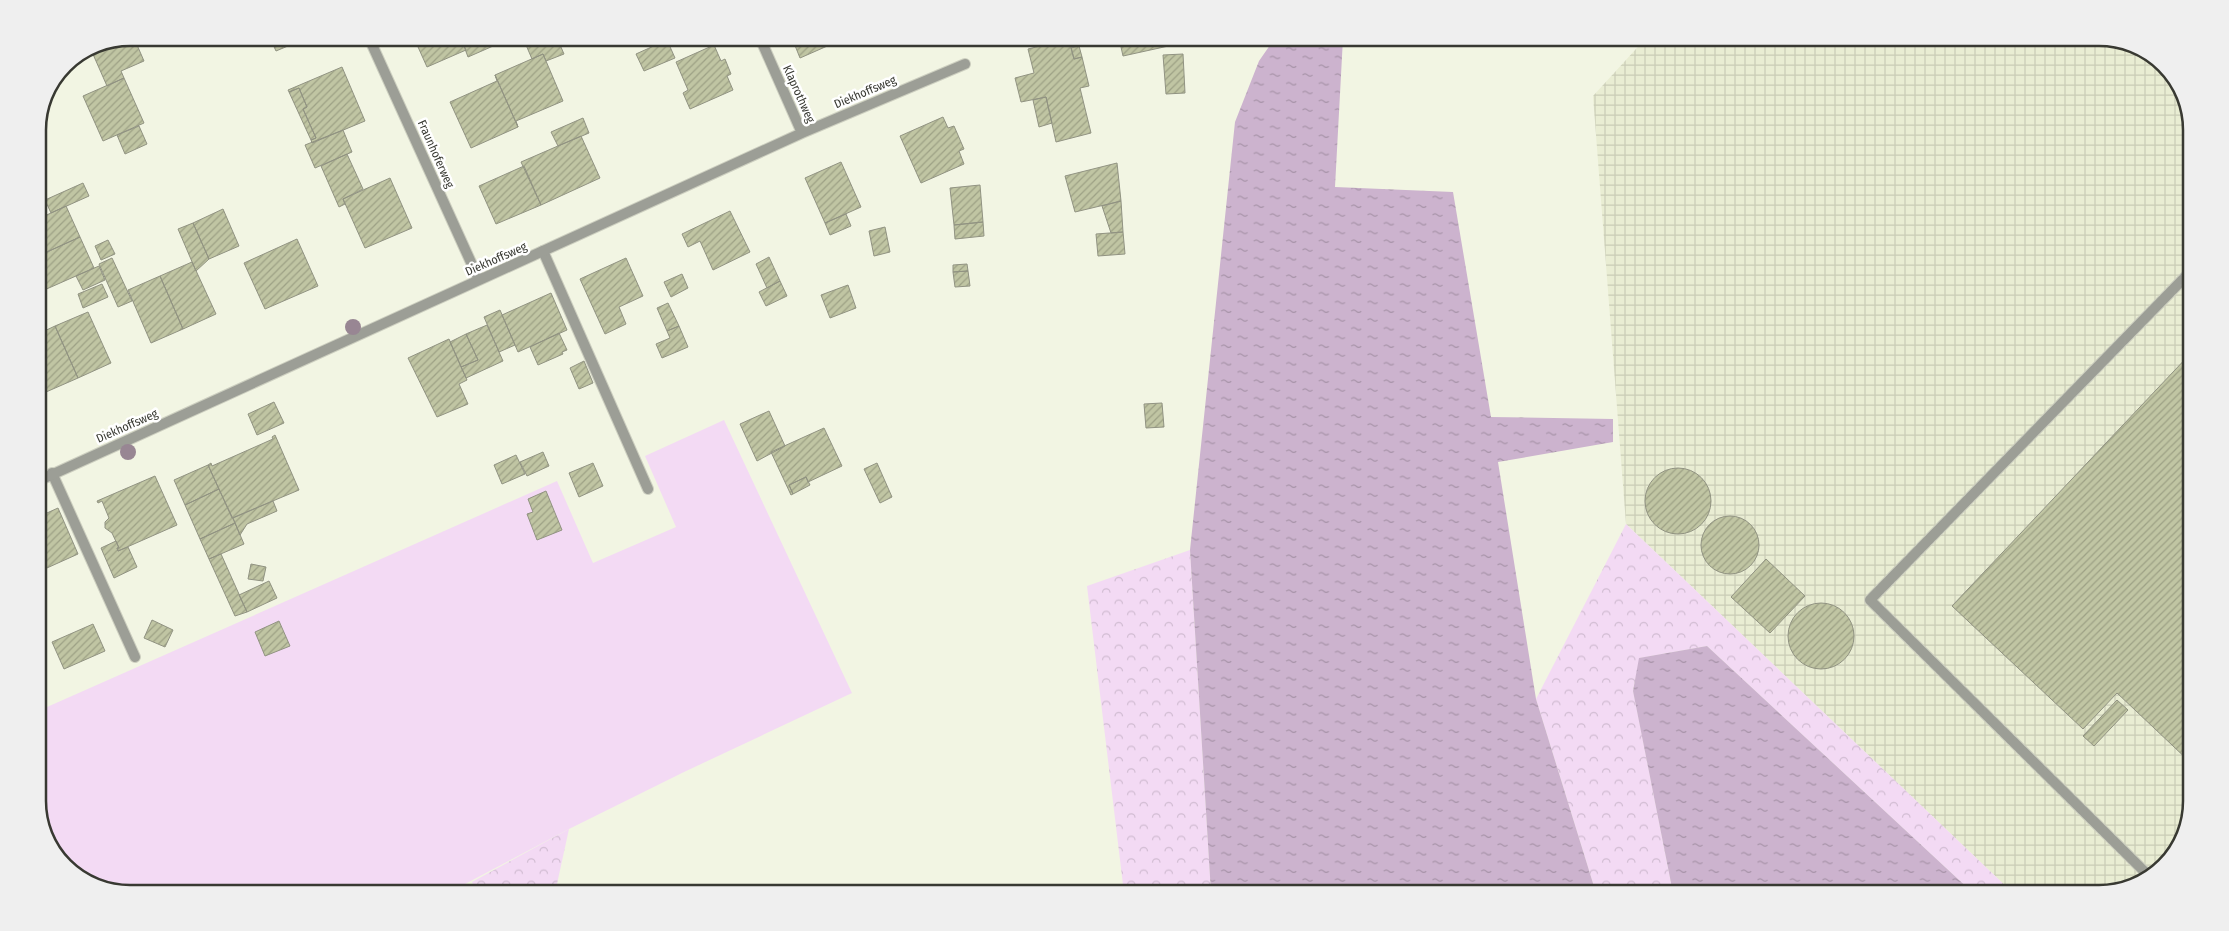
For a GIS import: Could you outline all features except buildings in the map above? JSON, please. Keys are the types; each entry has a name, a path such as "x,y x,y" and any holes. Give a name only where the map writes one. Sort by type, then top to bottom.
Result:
{"street":[{"name":"Fraunhoferweg","path":"373,46 479,280"},
{"name":"Klaprothweg","path":"764,46 802,133"},
{"name":"Diekhoffsweg","path":"46,476 802,133 965,64"},
{"path":"543,251 648,489"},
{"path":"2144,872 1870,600 2183,279"},
{"path":"52,473 134,657"}],"shaded area":[{"path":"1639,46 2099,46 2115,48 2141,57 2158,71 2172,88 2183,125 2183,801 2181,817 2172,843 2158,860 2145,871 2121,882 2110,884 2005,885 1626,524 1593,96"}],"green space":[{"path":"724,420 852,693 684,772 569,829 463,885 130,885 114,883 88,874 71,860 60,847 51,828 46,806 46,707 557,481 593,563 676,527 645,456"},
{"path":"1626,524 2005,885 1964,885 1707,646 1640,658 1633,690 1671,885 1594,885 1536,699"},
{"path":"1190,550 1211,885 1123,885 1087,586"},
{"path":"569,829 557,885 473,885 472,882"}],"water":[{"path":"1269,46 1343,46 1335,187 1453,192 1491,417 1613,419 1613,442 1498,462 1536,699 1594,885 1211,885 1190,550 1235,122 1259,61"},
{"path":"1707,646 1964,885 1671,885 1633,691 1639,658"}]}
